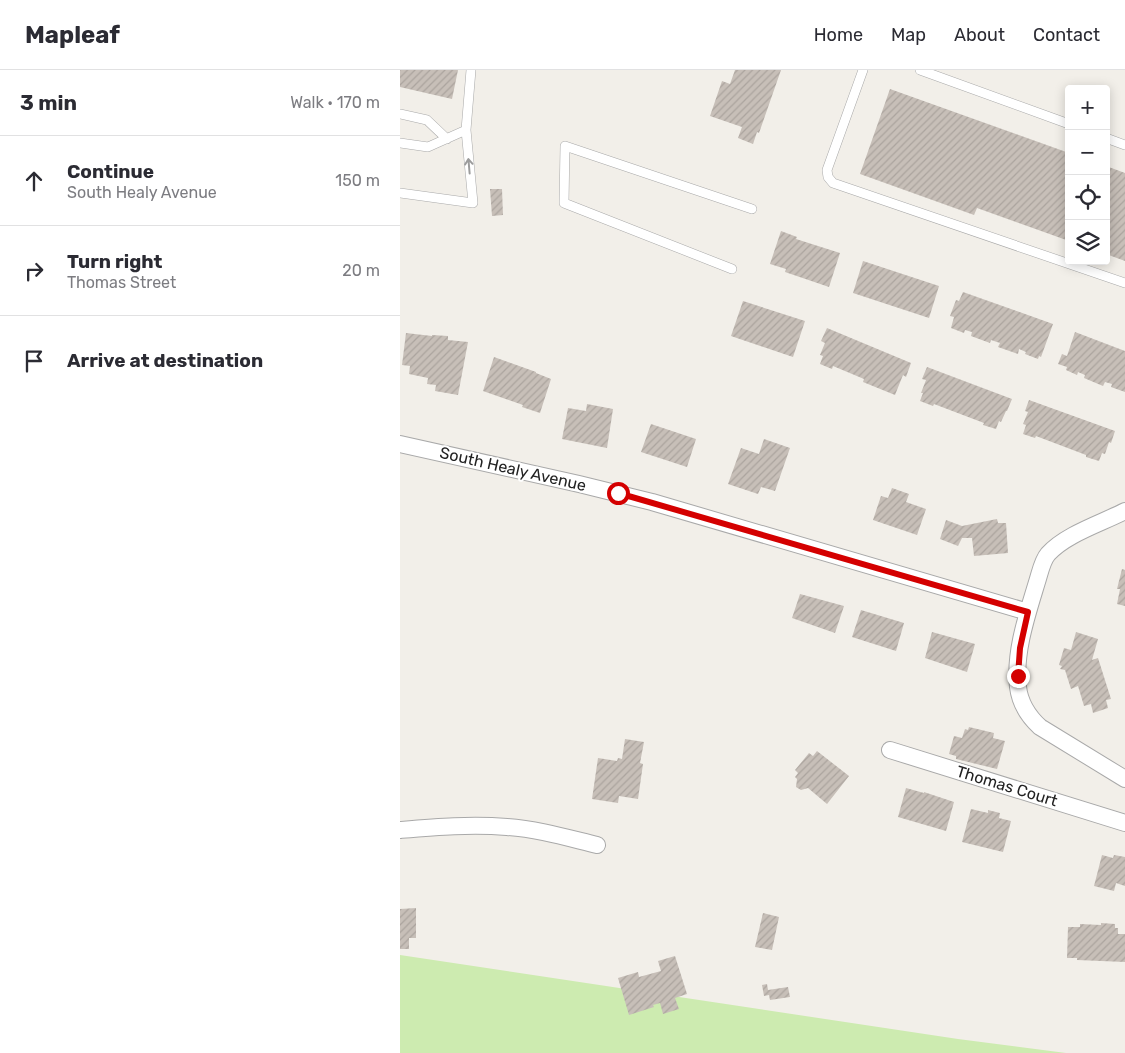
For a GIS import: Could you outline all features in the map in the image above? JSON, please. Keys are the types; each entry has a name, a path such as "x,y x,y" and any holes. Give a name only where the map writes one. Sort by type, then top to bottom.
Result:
{"street":[{"name":"South Healy Avenue","path":"400,444 652,502 1028,612"},
{"path":"1125,511 1065,541 1047,555 1028,612 1020,648 1018,676 1020,699 1032,719 1050,734 1125,779"},
{"name":"Thomas Court","path":"890,750 1125,824"},
{"path":"400,830 446,826 508,827 536,830 597,845"}],"lane":[{"path":"400,193 473,203 466,130 471,70"},
{"path":"863,70 827,170 828,177 833,184 1125,283"},
{"path":"920,70 1065,123"},
{"path":"400,114 427,120 446,139"},
{"path":"400,143 428,147 466,130"},
{"path":"1110,139 1125,145"},
{"path":"732,269 564,203 565,146 752,209"}],"green space":[{"path":"400,955 958,1039 1066,1053 400,1053"}],"building":[{"path":"400,70 458,70 452,99 400,87"},
{"path":"735,70 781,70 759,133 757,132 753,144 738,138 742,127 710,116 722,81 730,84"},
{"path":"890,89 1065,152 1065,240 977,208 974,215 860,174"},
{"path":"1110,167 1125,173 1125,261 1110,255"},
{"path":"490,189 502,189 503,215 492,216"},
{"path":"781,231 797,237 796,239 840,253 829,287 785,272 786,269 770,264"},
{"path":"863,261 939,286 929,318 853,293"},
{"path":"963,292 1053,324 1041,357 1039,356 1038,359 1025,354 1026,352 1019,349 1018,354 998,347 1000,343 991,340 990,343 971,336 972,332 965,330 964,333 951,328 954,317 950,316 956,300 959,301"},
{"path":"743,301 805,321 793,357 731,336"},
{"path":"827,328 911,363 906,377 903,375 895,395 863,382 864,379 833,366 832,369 820,364 823,356 820,355 825,343 821,341"},
{"path":"1075,332 1125,351 1125,392 1111,387 1112,384 1105,382 1103,386 1084,378 1085,375 1078,372 1077,375 1066,370 1067,367 1058,364 1062,354 1067,356"},
{"path":"406,333 448,336 448,340 468,342 458,395 435,391 436,385 427,384 428,378 409,374 410,366 402,365"},
{"path":"494,357 551,379 540,413 483,391"},
{"path":"927,367 1012,399 996,429 934,404 933,406 920,401 926,380 922,379"},
{"path":"1029,400 1115,431 1105,454 1102,453 1099,461 1036,436 1035,438 1023,434 1026,425 1023,424 1028,412 1025,411"},
{"path":"587,404 613,409 607,448 562,439 568,408 586,411"},
{"path":"651,424 696,439 687,467 641,452"},
{"path":"764,439 790,448 775,491 761,487 758,494 728,484 741,448 759,454"},
{"path":"892,488 909,494 906,502 926,509 917,535 873,520 881,496 888,498"},
{"path":"997,519 998,523 1006,523 1008,553 974,556 972,538 962,538 958,546 940,539 946,520 962,526"},
{"path":"1122,569 1125,570 1125,606 1117,604 1120,589 1117,589"},
{"path":"800,594 844,606 835,633 792,618"},
{"path":"861,610 904,623 896,651 852,637"},
{"path":"932,632 975,644 967,672 925,658"},
{"path":"1076,632 1098,639 1092,660 1098,658 1111,699 1106,700 1108,708 1093,713 1091,704 1084,706 1078,686 1071,689 1065,670 1060,669 1062,666 1059,665 1064,648 1071,650"},
{"path":"969,727 994,733 993,738 1005,741 997,769 956,759 956,756 949,754 954,736 962,738 965,729 968,730"},
{"path":"625,739 644,742 640,763 643,764 638,799 619,796 618,803 592,799 598,758 617,761 618,758 622,759"},
{"path":"817,751 849,776 827,804 808,788 801,790 796,787 797,779 795,777 798,773 795,770 809,753 813,756"},
{"path":"906,788 954,802 946,831 898,817"},
{"path":"971,809 988,813 988,810 1000,813 999,818 1011,821 1003,852 962,842"},
{"path":"1102,855 1113,858 1114,855 1125,857 1125,886 1116,883 1114,891 1094,886"},
{"path":"416,908 416,938 409,938 409,949 400,949 400,909"},
{"path":"763,913 779,917 772,950 755,947"},
{"path":"1101,923 1115,924 1115,928 1118,928 1118,934 1125,934 1125,962 1067,958 1068,927 1080,927 1080,924 1101,925"},
{"path":"675,956 687,994 675,998 679,1009 663,1014 660,1003 653,1005 654,1007 629,1015 618,978 638,972 639,977 661,971 658,961"},
{"path":"767,984 768,990 788,987 790,997 770,1000 769,995 764,996 762,985"}],"route":[{"path":"618,493 1028,612 1020,648 1018,676"}]}
